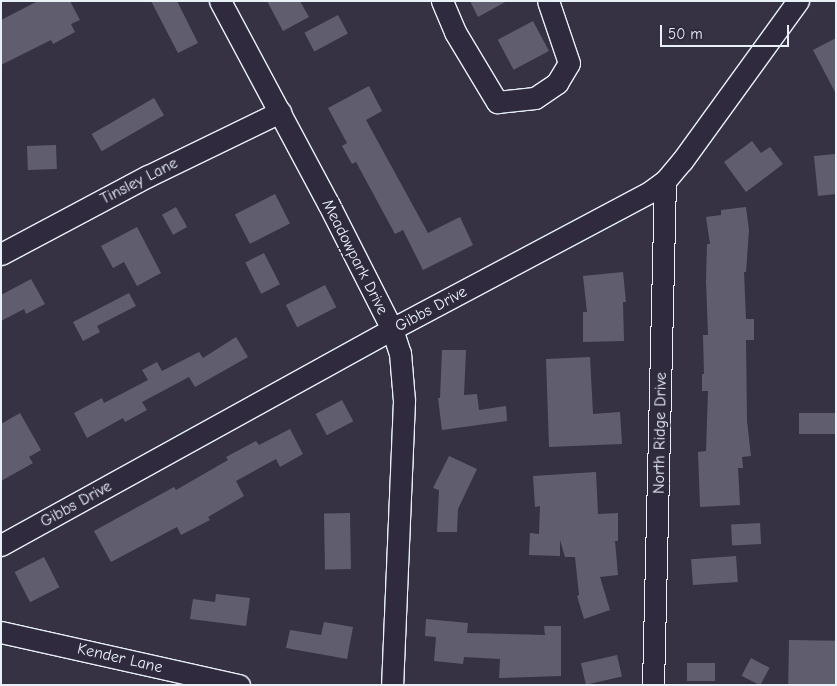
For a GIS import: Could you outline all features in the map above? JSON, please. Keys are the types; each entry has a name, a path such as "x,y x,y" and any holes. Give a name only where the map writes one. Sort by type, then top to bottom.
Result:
{"street":[{"name":"Meadowpark Drive","path":"220,1 280,112 392,329 400,353 404,401 392,685"},
{"path":"442,1 455,32 496,102 535,98 557,83 569,63 548,1"},
{"name":"Gibbs Drive","path":"1,545 392,329 651,191 665,181 682,161 798,1"},
{"name":"Tinsley Lane","path":"1,254 148,176 280,112"},
{"name":"North Ridge Drive","path":"653,685 665,181"},
{"name":"Kender Lane","path":"1,632 239,685"}],"building":[{"path":"38,1 70,1 80,20 71,24 75,32 53,44 51,40 1,65 1,20"},
{"path":"151,1 177,1 198,43 178,53"},
{"path":"267,1 300,1 309,17 283,31"},
{"path":"470,1 507,1 478,17"},
{"path":"338,15 348,34 314,51 304,33"},
{"path":"533,21 549,51 514,70 498,40"},
{"path":"836,38 836,94 813,50"},
{"path":"369,86 382,111 366,120 428,233 460,217 473,245 423,270 403,230 395,234 356,162 352,164 342,146 347,143 328,108"},
{"path":"154,98 164,115 102,151 92,134"},
{"path":"752,141 761,153 770,147 783,164 746,192 724,162"},
{"path":"56,145 57,169 28,170 27,146"},
{"path":"836,154 836,194 818,196 814,156"},
{"path":"275,194 290,223 250,244 235,214"},
{"path":"176,207 187,227 173,235 162,215"},
{"path":"746,207 749,230 746,272 744,272 746,319 754,319 754,340 746,340 747,421 751,456 742,457 743,468 738,468 740,505 700,507 698,452 706,451 708,391 702,391 702,374 704,374 703,335 708,335 706,281 707,244 710,244 706,217 721,215 721,210"},
{"path":"137,227 161,273 137,286 124,262 113,268 101,246"},
{"path":"264,253 280,284 261,294 245,263"},
{"path":"623,272 626,302 623,302 624,341 583,342 583,312 587,312 583,276"},
{"path":"31,279 45,304 26,314 24,309 1,321 1,295"},
{"path":"325,285 336,307 297,327 286,305"},
{"path":"129,293 136,306 97,326 100,332 83,341 73,322"},
{"path":"236,337 248,357 195,387 189,377 142,402 147,410 125,422 123,418 87,438 74,413 102,398 104,403 148,380 142,370 157,362 162,371 199,352 203,358"},
{"path":"442,350 466,350 464,395 477,394 479,410 506,406 507,421 442,430 438,398 440,398"},
{"path":"590,357 593,414 620,412 622,444 549,447 546,359"},
{"path":"342,400 353,421 327,435 316,414"},
{"path":"20,413 41,450 29,457 33,463 1,481 1,424"},
{"path":"799,413 836,413 836,434 799,434"},
{"path":"290,429 303,454 280,467 276,459 236,481 244,496 208,517 210,520 181,535 177,527 111,562 94,531 174,487 176,490 228,460 226,457 256,441 259,445"},
{"path":"449,456 477,469 458,509 457,532 437,532 439,490 433,488"},
{"path":"596,472 598,514 618,513 618,541 615,541 618,575 600,577 610,610 584,619 577,596 579,595 575,557 565,557 560,540 560,556 529,555 530,533 539,534 540,506 535,507 533,476"},
{"path":"324,513 350,513 351,569 325,569"},
{"path":"760,523 761,544 732,545 731,525"},
{"path":"736,556 738,582 693,585 691,559"},
{"path":"44,557 59,587 30,602 15,572"},
{"path":"216,594 250,598 246,626 190,619 193,599 215,602"},
{"path":"426,619 468,623 467,633 545,635 544,626 561,626 561,676 499,678 500,659 464,657 463,664 434,661 436,637 425,636"},
{"path":"324,622 353,627 347,659 286,648 290,630 321,635"},
{"path":"789,640 836,641 835,685 788,685"},
{"path":"617,655 622,676 586,685 581,663"},
{"path":"751,658 770,668 760,685 742,676"},
{"path":"687,663 715,663 715,681 687,681"}]}
